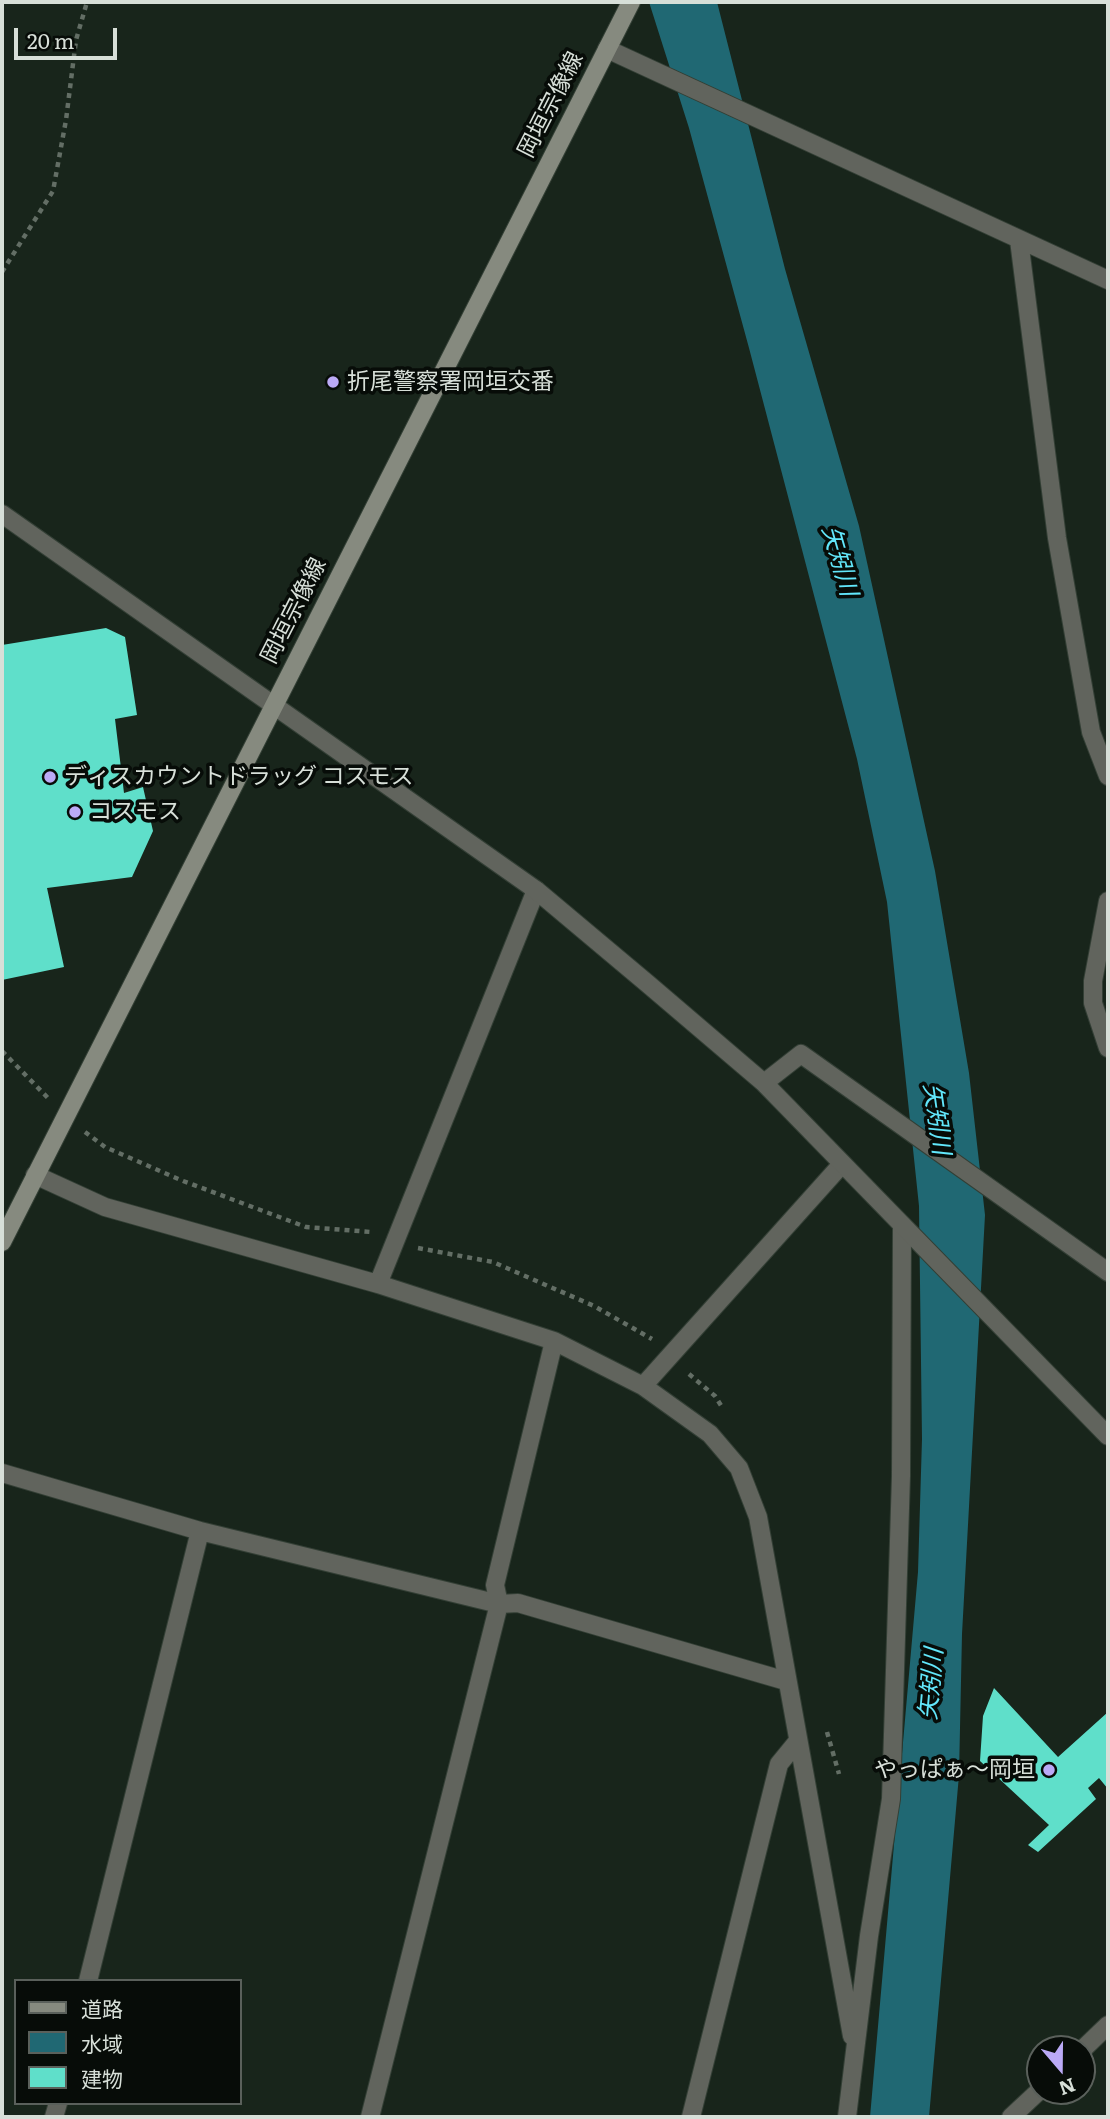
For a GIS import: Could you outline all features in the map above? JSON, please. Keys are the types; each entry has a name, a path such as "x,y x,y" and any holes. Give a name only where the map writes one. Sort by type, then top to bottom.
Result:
{"main road":[{"name":"岡垣宗像線","path":"2,1242 631,2"}],"street":[{"path":"607,49 1108,280"},
{"path":"1019,240 1057,538 1091,732 1108,776"},
{"path":"2,514 536,890 764,1083 1108,1436"},
{"path":"378,1284 536,890"},
{"path":"1108,901 1093,1003 1108,1048"},
{"path":"764,1083 801,1055 1108,1272"},
{"path":"643,1386 842,1164"},
{"path":"35,1175 105,1207 378,1284 554,1341 643,1386 710,1434 739,1468 758,1517 855,2053"},
{"path":"847,2117 891,1799 908,1233"},
{"path":"370,2117 499,1604 495,1585 554,1341"},
{"path":"2,1474 200,1531 499,1604 518,1603 786,1681"},
{"path":"88,1979 200,1531"},
{"path":"691,2117 779,1764 797,1742"},
{"path":"1011,2117 1026,2103"}],"path":[{"path":"2,272 52,191 66,120 76,40 87,2"},
{"path":"2,1051 66,1117"}],"water":[{"name":"矢矧川","path":"649,2 717,2 785,269 859,526 935,871 969,1073 985,1215 962,1634 959,1775 929,2117 870,2117 918,1572 922,1439 919,1206 887,902 857,759 749,348 689,128"}],"building":[{"name":"コスモス","path":"106,628 125,637 137,715 115,719 124,793 143,787 153,831 132,877 47,888 64,967 2,980 2,645"},
{"name":"やっぱぁ～岡垣","path":"994,1688 1058,1757 1108,1712 1108,1789 1099,1778 1088,1788 1096,1799 1038,1852 1028,1845 1049,1825 980,1761 983,1716"}],"place":[{"name":"折尾警察署岡垣交番","path":"333,382"},
{"name":"ディスカウントドラッグ コスモス","path":"50,777"},
{"name":"コスモス","path":"75,812"},
{"name":"やっぱぁ～岡垣","path":"1049,1770"}]}
